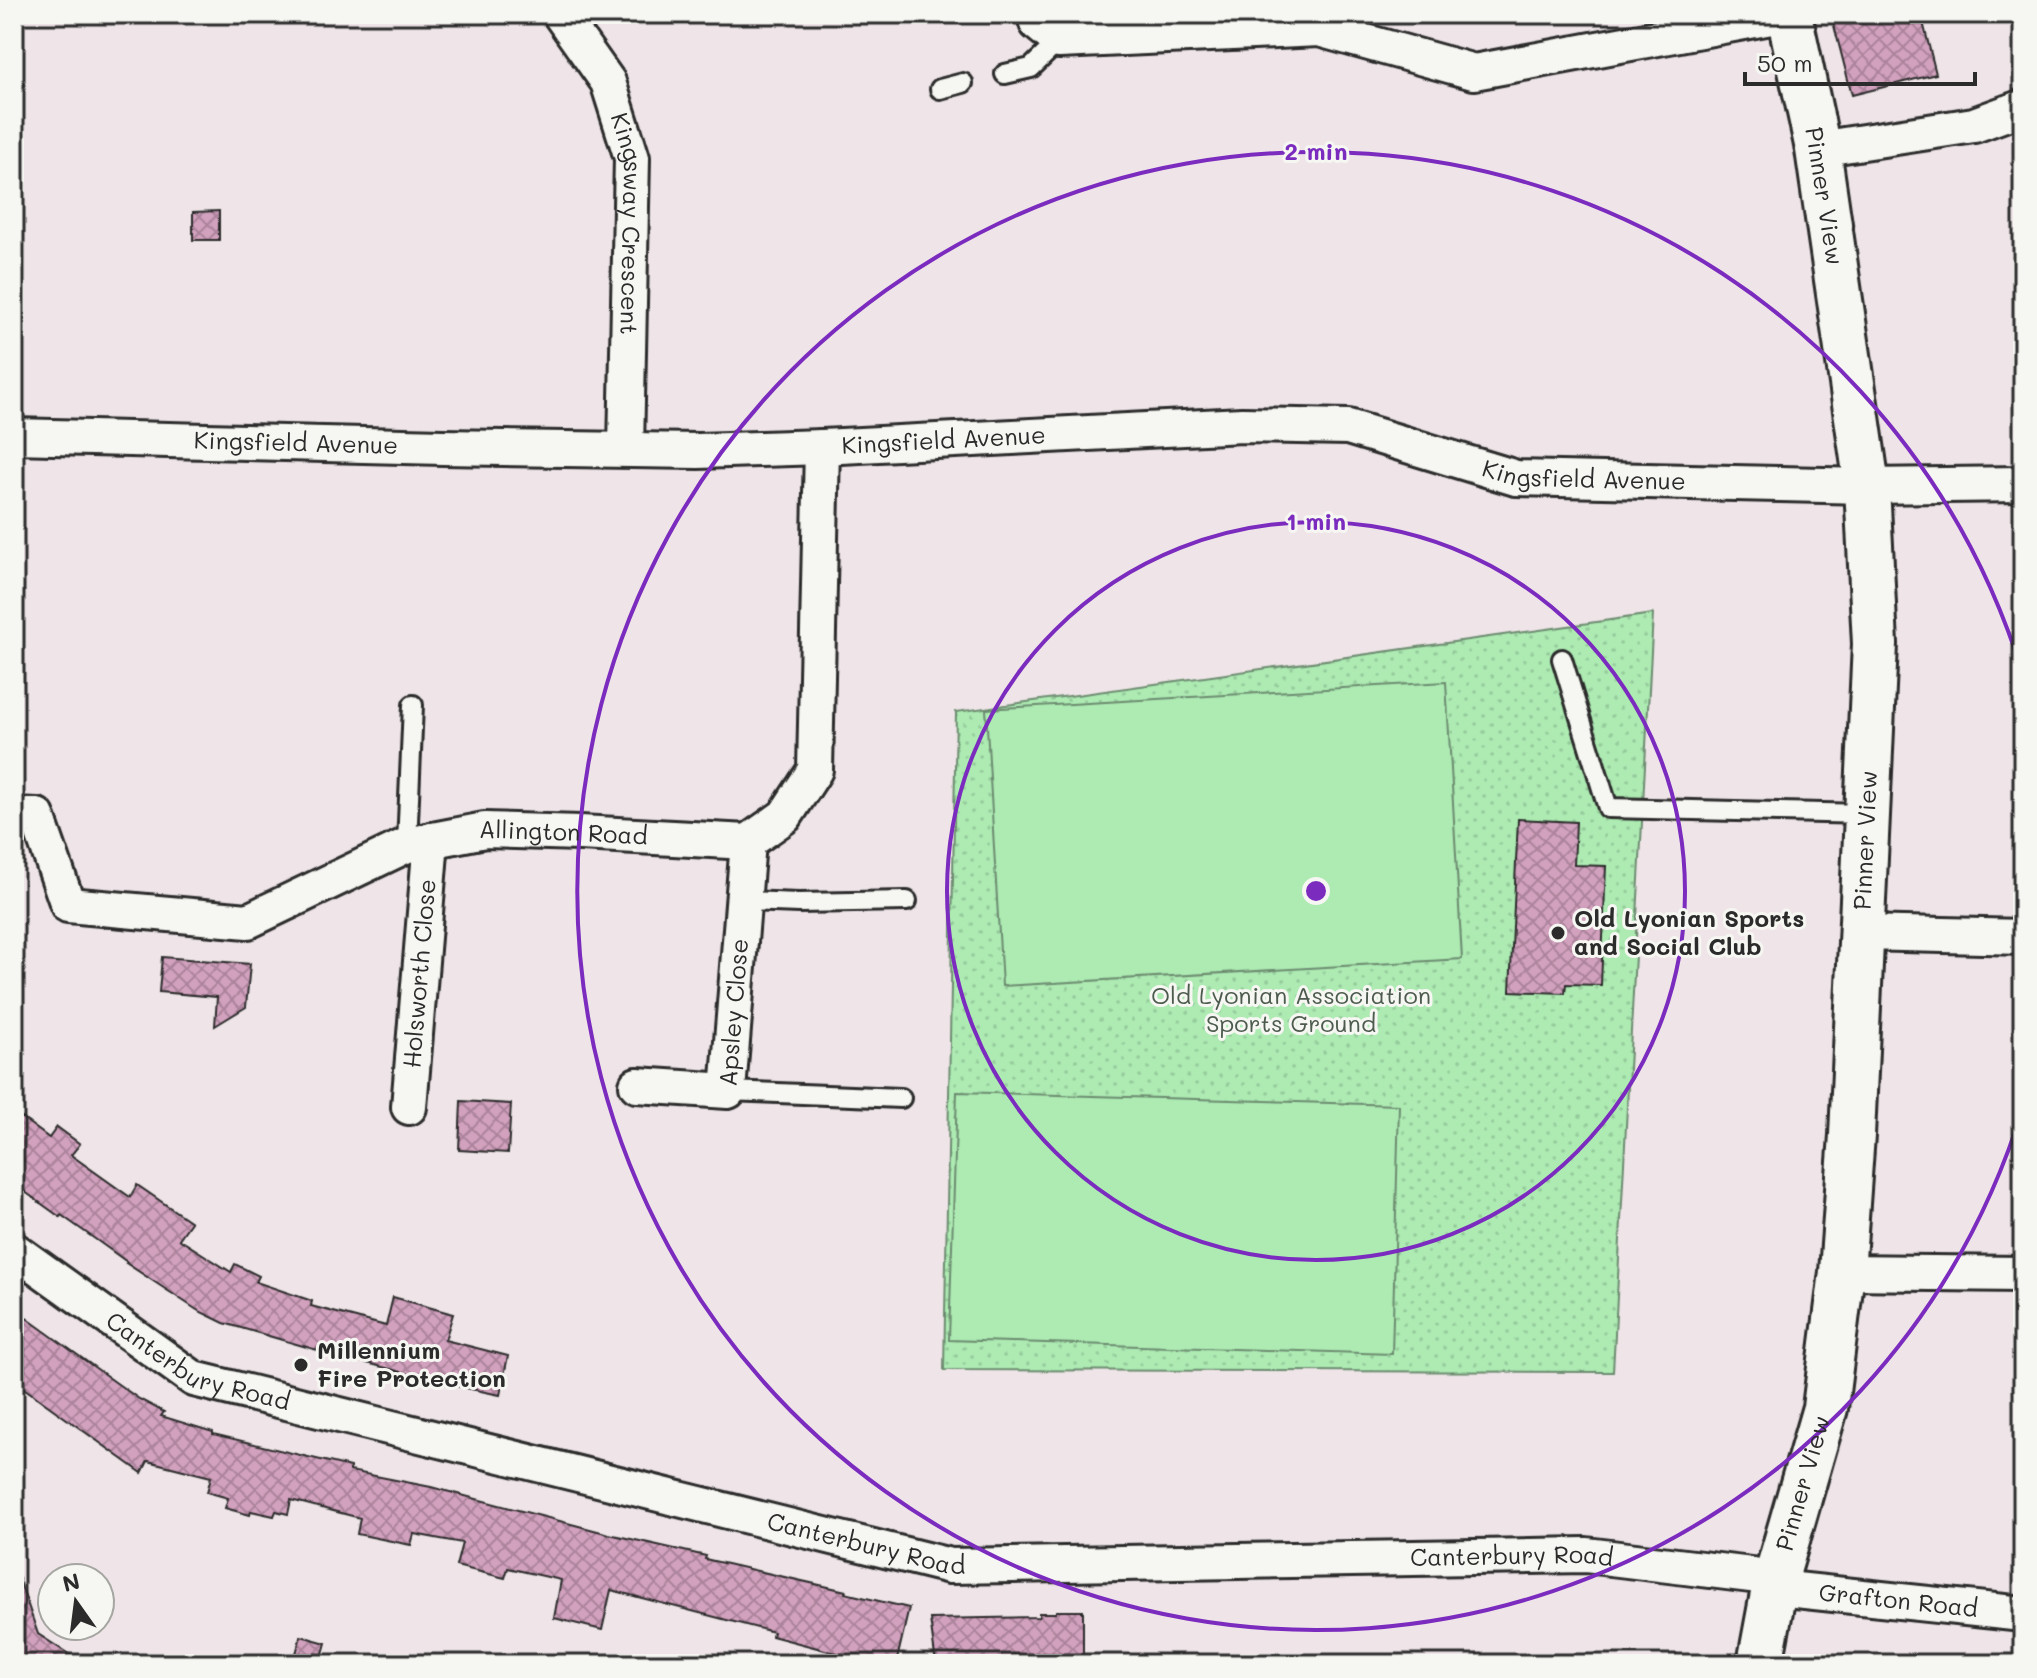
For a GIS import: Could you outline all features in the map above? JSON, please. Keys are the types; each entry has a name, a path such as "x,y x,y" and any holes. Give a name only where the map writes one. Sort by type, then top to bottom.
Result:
{"street":[{"name":"Kingsway Crescent","path":"560,14 608,82 632,158 626,449"},
{"path":"1035,14 1037,23 1059,41 1319,29 1474,72 1788,14"},
{"name":"Pinner View","path":"1760,1664 1776,1578 1825,1408 1842,1272 1863,933 1875,644 1867,486 1818,149 1788,14"},
{"path":"1818,149 1974,125 2023,107"},
{"name":"Kingsfield Avenue","path":"14,436 698,451 1242,425 1348,427 1516,478 1867,486 2023,484"},
{"path":"748,842 785,816 815,770 822,447"},
{"name":"Allington Road","path":"25,815 68,905 248,921 419,842 485,830 748,842"},
{"name":"Holsworth Close","path":"409,1107 419,842"},
{"name":"Apsley Close","path":"637,1085 728,1091 748,842"},
{"path":"1863,933 2023,937"},
{"name":"Canterbury Road","path":"14,1250 194,1379 950,1566 1586,1555 1776,1578"},
{"path":"1842,1272 2023,1274"},
{"name":"Grafton Road","path":"1776,1578 1796,1590 2023,1614"}],"lane":[{"path":"1005,74 1031,68 1059,41"},
{"path":"940,89 963,83"},
{"path":"1562,659 1608,808 1867,814"},
{"path":"413,705 419,842"},
{"path":"743,901 907,901"},
{"path":"728,1091 901,1098"}],"green space":[{"name":"Old Lyonian Association Sports Ground","path":"1653,614 1613,1372 944,1370 956,712"},
{"path":"1446,682 1462,959 1002,986 986,709"},
{"path":"957,1092 1399,1105 1392,1354 949,1340"}],"building":[{"path":"1831,14 1921,14 1936,74 1852,95"},
{"path":"219,211 219,240 193,240 193,212"},
{"name":"Old Lyonian Sports and Social Club","path":"1518,819 1576,822 1574,865 1606,866 1601,985 1566,984 1565,993 1510,991"},
{"path":"162,957 250,964 246,1007 215,1026 217,997 159,992"},
{"path":"461,1101 511,1104 508,1153 459,1150"},
{"path":"14,1112 49,1138 57,1127 80,1144 71,1155 130,1197 137,1185 191,1222 179,1239 231,1272 235,1264 259,1276 256,1282 312,1301 311,1306 386,1326 393,1297 453,1314 445,1340 508,1356 500,1395 310,1348 224,1323 197,1310 14,1184"},
{"path":"14,1309 139,1399 164,1412 161,1416 213,1434 350,1467 350,1471 431,1487 706,1556 705,1559 909,1608 896,1664 854,1664 839,1660 840,1654 772,1636 773,1632 611,1590 602,1630 554,1618 561,1580 508,1568 505,1578 456,1566 462,1543 414,1534 411,1545 357,1534 360,1518 291,1500 288,1514 276,1511 274,1516 251,1511 250,1515 225,1508 228,1498 207,1492 211,1477 148,1461 142,1473 14,1381"},
{"path":"18,1576 36,1628 36,1642 50,1642 84,1664 14,1664 14,1577"},
{"path":"1083,1611 1083,1662 936,1664 930,1619 1039,1617 1039,1613"},
{"path":"301,1636 326,1643 320,1664 293,1664"}],"place":[{"name":"Old Lyonian Sports and Social Club","path":"1558,933"},
{"name":"Millennium Fire Protection","path":"301,1365"}]}
